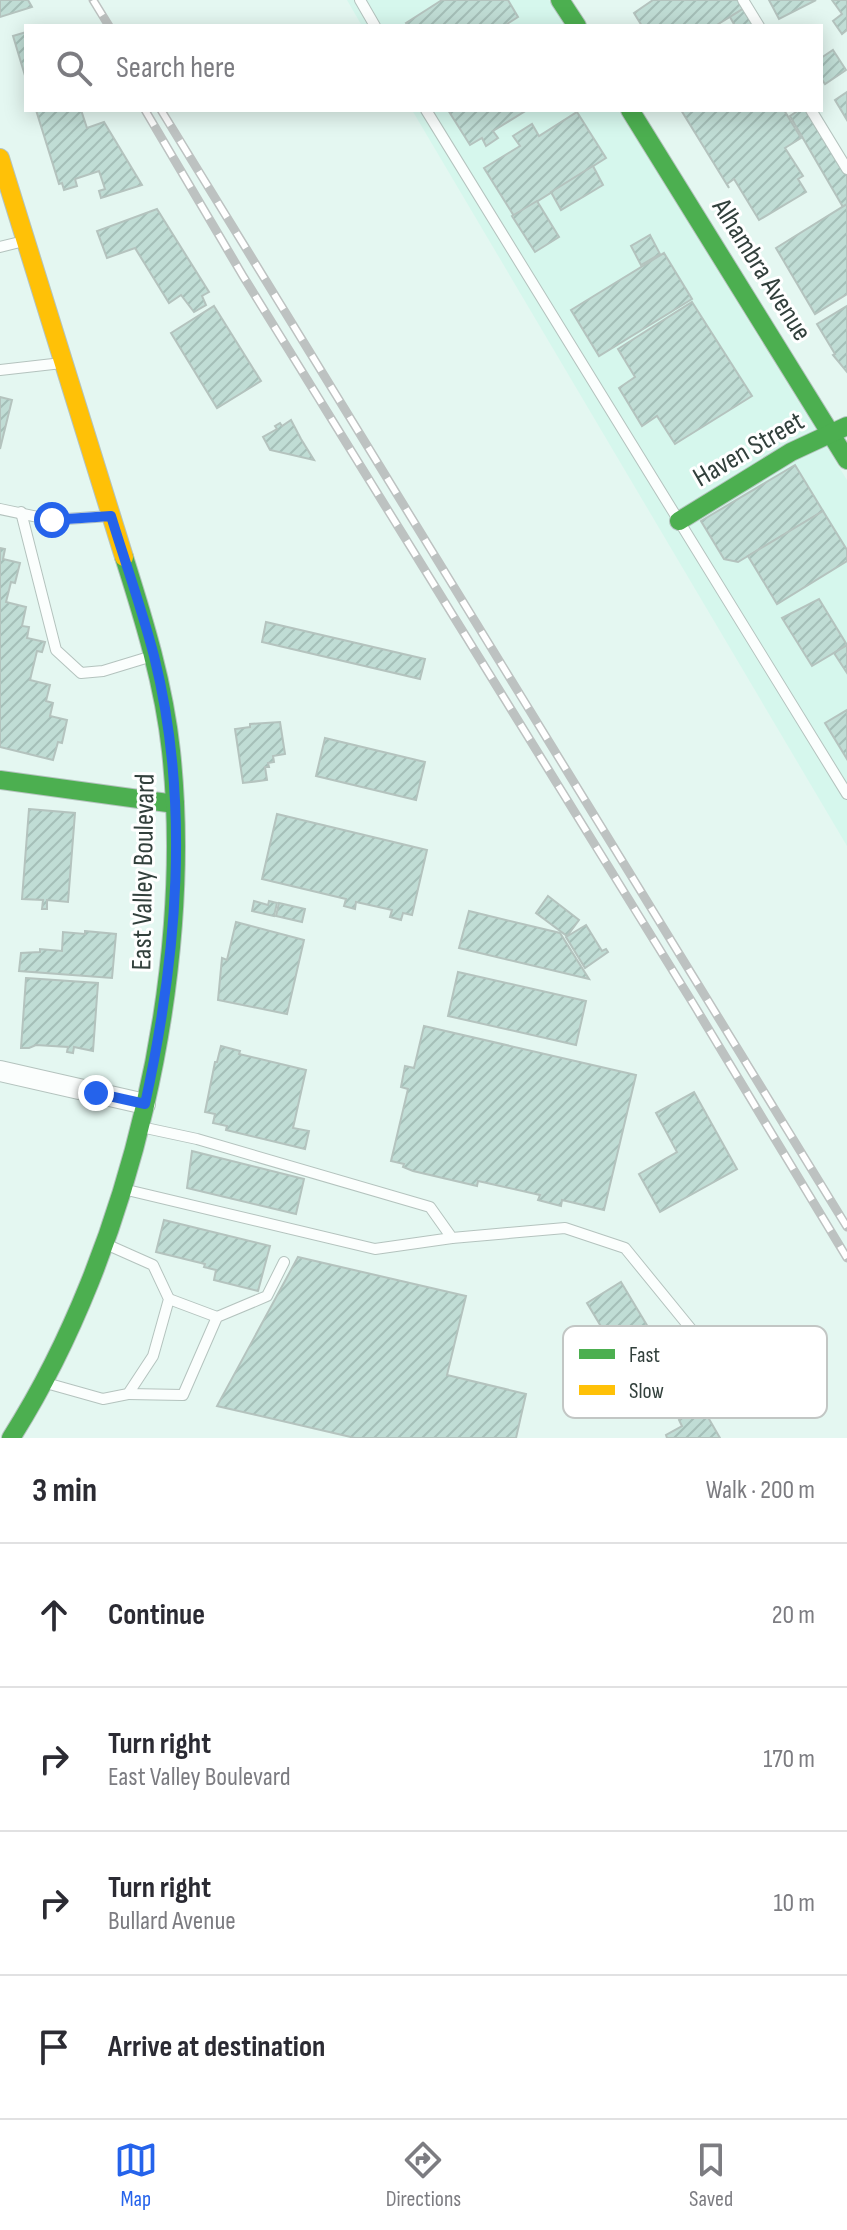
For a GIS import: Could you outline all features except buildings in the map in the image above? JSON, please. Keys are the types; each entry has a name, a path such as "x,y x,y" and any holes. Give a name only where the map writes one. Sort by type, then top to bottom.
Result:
{"main road":[{"path":"561,0 576,24"},
{"name":"Alhambra Avenue","path":"631,112 839,429 847,460"},
{"name":"East Valley Boulevard","path":"0,158 154,656 172,751 175,804 174,915 168,978 160,1036 145,1104 122,1188 84,1296 44,1383 11,1438"},
{"name":"Haven Street","path":"679,521 791,452 839,429"},
{"path":"0,780 175,804"}],"street":[{"path":"0,1071 145,1104"}],"lane":[{"path":"360,0 374,24"},
{"path":"743,0 758,24"},
{"path":"427,112 847,794"},
{"path":"812,112 847,169"},
{"path":"0,247 26,240"},
{"path":"0,370 64,363"},
{"path":"0,509 52,520 111,516"},
{"path":"21,512 56,650 81,673 103,671 154,656"},
{"path":"139,1126 197,1139 430,1207 452,1238"},
{"path":"122,1188 375,1249 452,1238 565,1228 625,1248 689,1326"},
{"path":"103,1242 153,1265 169,1299 153,1356 128,1394"},
{"path":"169,1299 217,1317 267,1296 284,1262"},
{"path":"44,1383 103,1399 128,1394 183,1395 217,1317"}],"shaded area":[{"path":"347,0 549,0 565,24 361,24"},
{"path":"413,112 619,112 847,480 847,846"}],"railway":[{"path":"93,0 108,24"},
{"path":"146,112 243,276 847,1258"},
{"path":"162,112 847,1227"}],"traffic: fast":[{"path":"560,0 576,24"},
{"path":"631,112 847,460"},
{"path":"679,521 791,452 847,426"},
{"path":"11,1438 53,1364 90,1283 120,1197 145,1107 162,1016 173,925 176,836 171,751 158,677 124,557"},
{"path":"0,780 175,804"}],"traffic: slow":[{"path":"0,158 124,557"}],"route":[{"path":"52,520 111,516 154,656 172,751 176,859 174,915 160,1036 145,1104 96,1093"}]}
